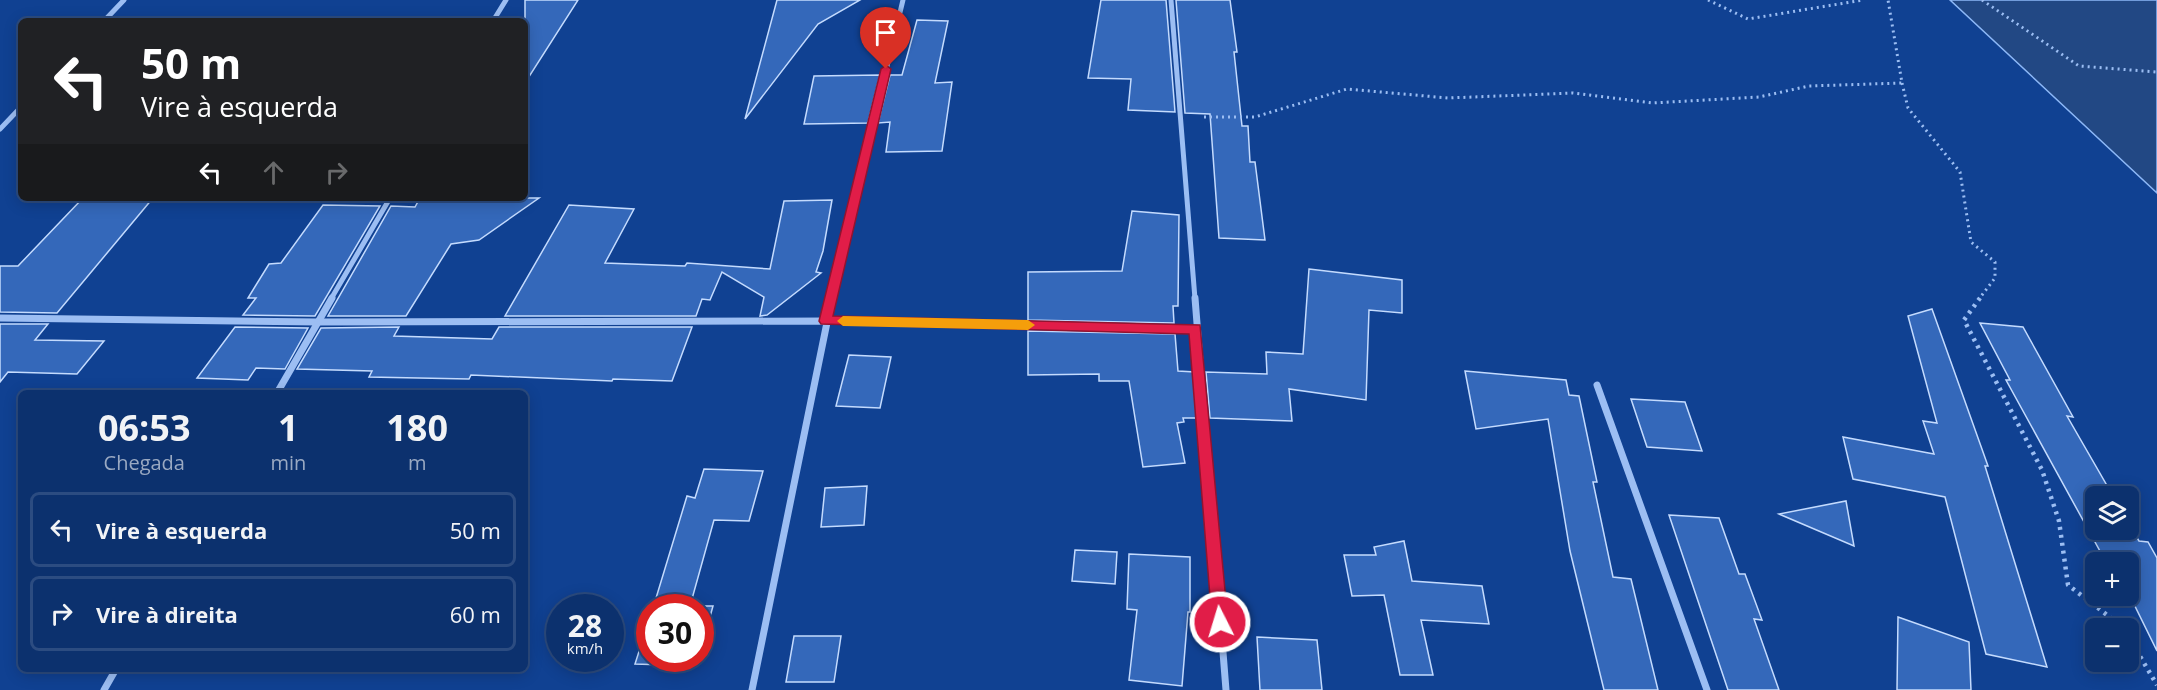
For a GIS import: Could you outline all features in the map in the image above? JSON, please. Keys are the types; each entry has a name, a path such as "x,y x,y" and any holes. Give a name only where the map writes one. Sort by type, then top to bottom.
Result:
{"street":[{"path":"107,18 124,0"},
{"path":"496,18 506,0"},
{"path":"752,690 825,321 903,0"},
{"path":"1172,0 1226,690"},
{"path":"0,129 18,110"},
{"path":"279,390 388,201"},
{"path":"0,318 318,322 825,321 1196,329"},
{"path":"1597,385 1707,690"},
{"path":"104,690 114,672"}],"path":[{"path":"1708,0 1748,19 1863,0"},
{"path":"1888,0 1908,108 1960,172 1971,242 1995,262 1995,278 1965,320 2026,436 2047,488 2059,521 2068,585 2111,618"},
{"path":"1982,0 2079,66 2157,72"},
{"path":"1180,117 1255,117 1347,90 1448,98 1573,93 1652,103 1759,97 1809,86 1902,83"},
{"path":"2139,655 2157,685"}],"water":[{"path":"1950,0 2157,0 2157,193"}],"building":[{"path":"525,0 578,0 528,78 528,18 525,18"},
{"path":"777,0 860,0 818,24 745,119"},
{"path":"1101,0 1166,0 1175,112 1128,110 1131,79 1088,78"},
{"path":"1176,0 1230,0 1237,52 1234,52 1242,126 1248,126 1250,162 1255,162 1265,240 1219,238 1210,114 1185,113"},
{"path":"917,20 948,21 935,83 952,82 942,151 886,152 890,122 878,123 890,75 902,75"},
{"path":"880,75 868,123 804,124 814,76"},
{"path":"528,198 539,198 479,240 451,244 406,316 328,316 391,206 415,207 418,201 528,201"},
{"path":"832,200 823,251 816,272 821,273 767,315 760,316 764,297 722,272 710,300 702,299 696,316 505,316 569,205 634,209 605,263 685,266 687,263 770,269 784,201"},
{"path":"80,201 150,201 57,313 0,312 0,266 18,266"},
{"path":"323,205 380,206 315,316 243,315 256,298 248,298 269,264 281,263"},
{"path":"1132,211 1179,215 1178,306 1173,306 1174,323 1028,320 1028,272 1122,271"},
{"path":"1309,269 1402,280 1402,313 1369,310 1366,400 1289,389 1292,421 1210,418 1206,372 1267,374 1266,352 1303,354"},
{"path":"1932,309 1988,466 1985,466 2047,667 1986,654 1945,497 1853,479 1843,437 1934,454 1923,421 1937,423 1908,316"},
{"path":"1980,323 2023,327 2073,417 2067,416 2107,486 2085,486 2085,524 2006,380 2010,380"},
{"path":"0,324 48,324 35,340 104,341 77,374 8,372 0,382"},
{"path":"235,327 308,328 285,369 256,368 248,380 197,378"},
{"path":"399,327 394,336 492,339 499,327 692,327 672,381 471,375 469,379 369,377 372,371 297,369 321,328"},
{"path":"1028,331 1175,334 1178,371 1195,372 1199,418 1183,418 1184,422 1177,423 1185,463 1143,467 1129,381 1099,381 1099,374 1028,375"},
{"path":"849,355 891,357 880,408 836,406"},
{"path":"1465,371 1566,380 1569,395 1579,396 1597,482 1593,482 1613,577 1631,579 1658,690 1604,690 1570,551 1548,419 1476,429"},
{"path":"1631,399 1685,402 1702,451 1647,447"},
{"path":"704,469 763,471 749,521 714,520 693,594 657,594 687,496 695,498"},
{"path":"867,486 864,525 821,527 825,488"},
{"path":"1846,501 1854,546 1779,514"},
{"path":"1669,515 1719,518 1739,574 1745,574 1762,620 1754,619 1779,690 1728,690"},
{"path":"2094,540 2148,542 2157,558 2157,651 2135,606 2139,606 2139,552 2101,552"},
{"path":"1404,541 1412,581 1482,586 1489,624 1421,620 1433,675 1400,675 1384,595 1352,596 1344,555 1376,555 1374,547"},
{"path":"1075,550 1117,552 1115,584 1072,581"},
{"path":"1129,554 1190,557 1190,612 1188,612 1182,686 1129,680 1137,610 1127,609"},
{"path":"1898,617 1969,642 1971,690 1897,690"},
{"path":"794,636 841,636 834,682 786,682"},
{"path":"1257,637 1317,640 1322,690 1260,690"}],"slow traffic":[{"path":"843,321 1028,325"}],"route":[{"path":"886,69 825,321 1196,329 1220,622"}]}
